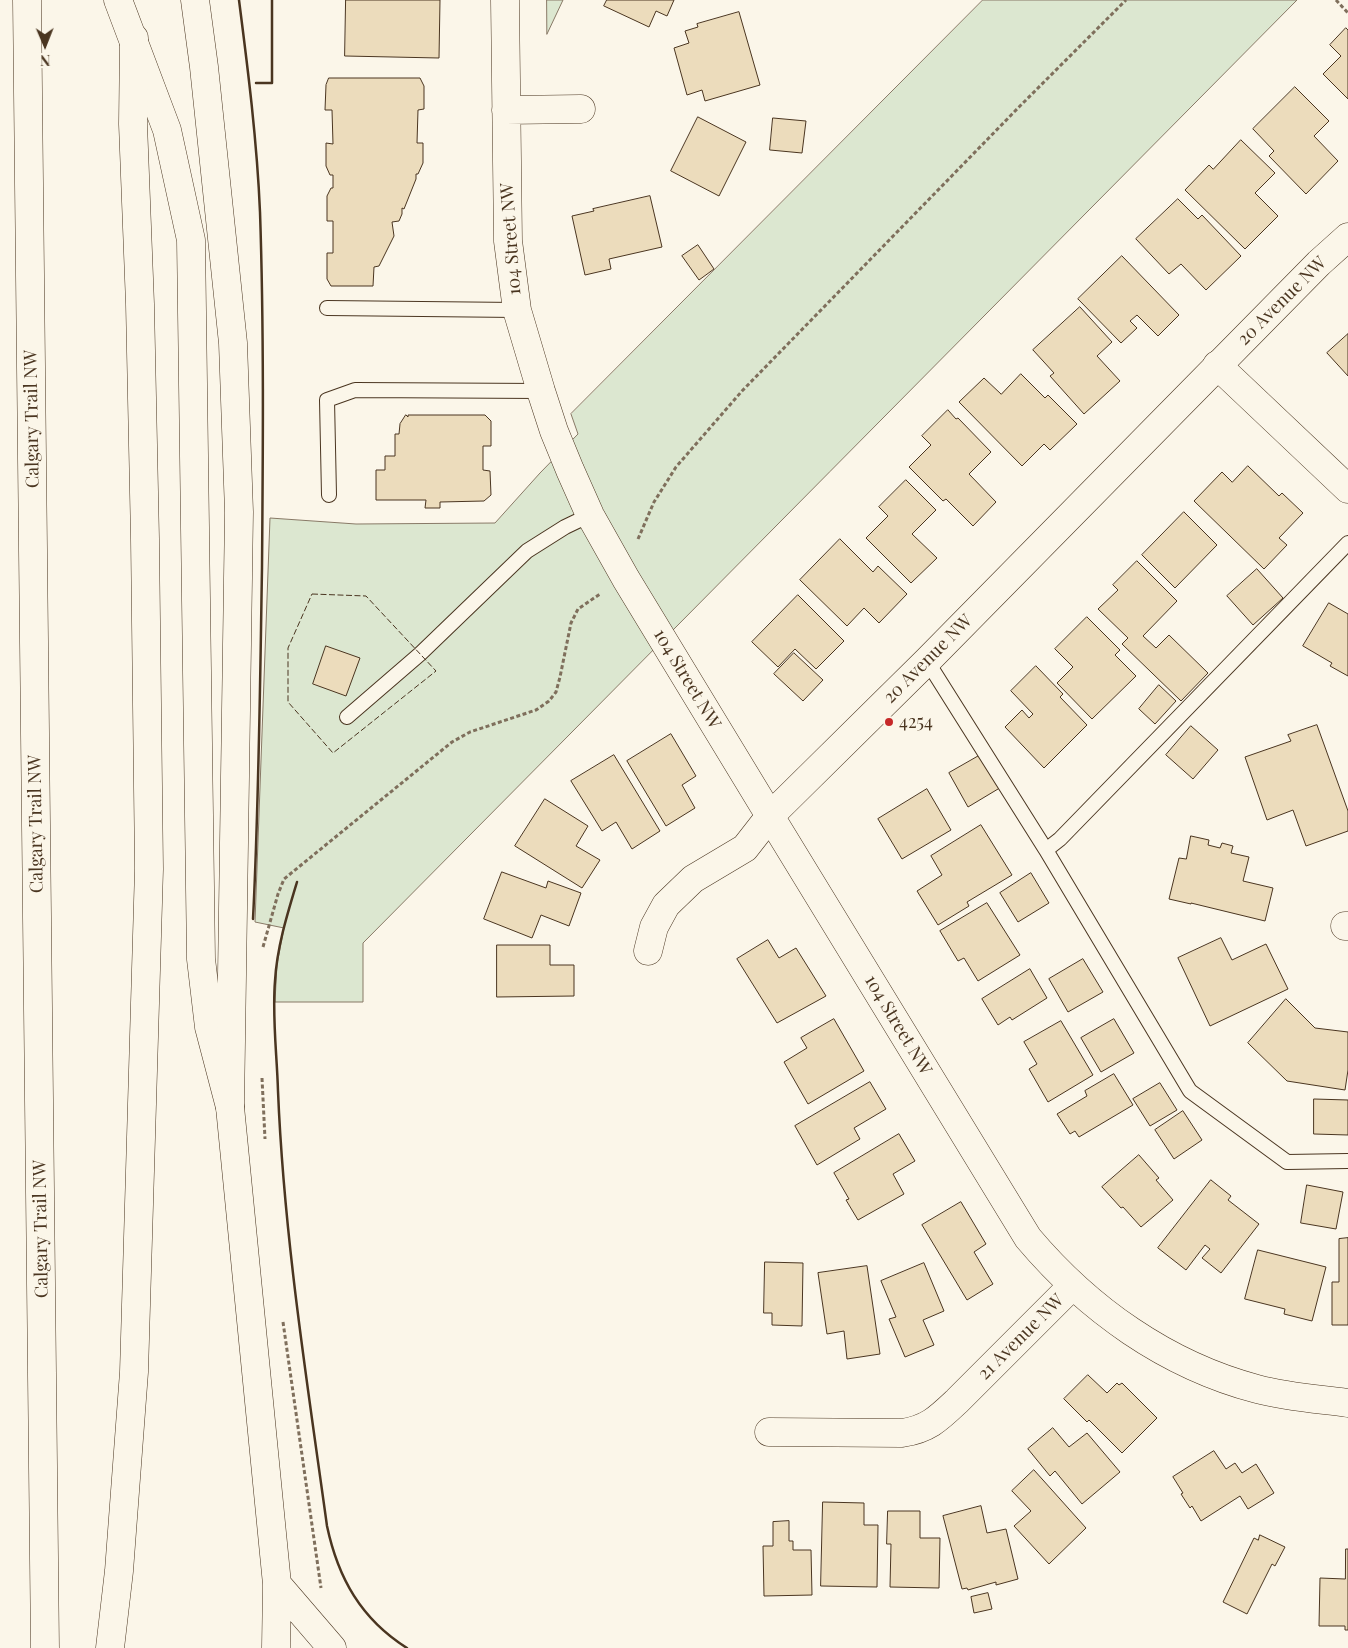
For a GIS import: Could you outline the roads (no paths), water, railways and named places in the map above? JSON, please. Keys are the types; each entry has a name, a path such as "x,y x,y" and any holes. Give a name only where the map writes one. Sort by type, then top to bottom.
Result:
{"main road":[{"name":"Calgary Trail NW","path":"27,0 45,1648"},
{"path":"118,0 134,38 167,130 191,240 201,959 209,1027 230,1108"},
{"path":"195,0 204,67 233,343 239,512 230,1108 277,1584 276,1648"},
{"name":"104 Street NW","path":"505,0 508,241 517,310 540,391 570,470 590,515 626,578 1028,1238 1072,1286"},
{"path":"110,1648 119,1571 134,1372 149,869 140,304 133,124 134,38"},
{"path":"506,110 581,109"},
{"name":"20 Avenue NW","path":"648,951 654,927 666,905 693,879 745,848 770,816 926,662 1217,365 1319,263 1348,237"},
{"path":"1217,365 1348,489"},
{"name":"21 Avenue NW","path":"769,1432 902,1433 925,1427 957,1401 1072,1286 1132,1332 1170,1354 1211,1374 1258,1389 1311,1399 1348,1403"},
{"path":"277,1584 332,1648"}],"lane":[{"path":"327,308 517,310"},
{"path":"329,494 327,400 355,390 540,391"},
{"path":"347,718 420,654 527,551 565,527 590,515"},
{"path":"1046,850 1060,839 1348,543"},
{"path":"926,662 1046,850 1190,1091 1287,1162 1348,1161"}],"place":[{"name":"4254","path":"889,722"}]}
